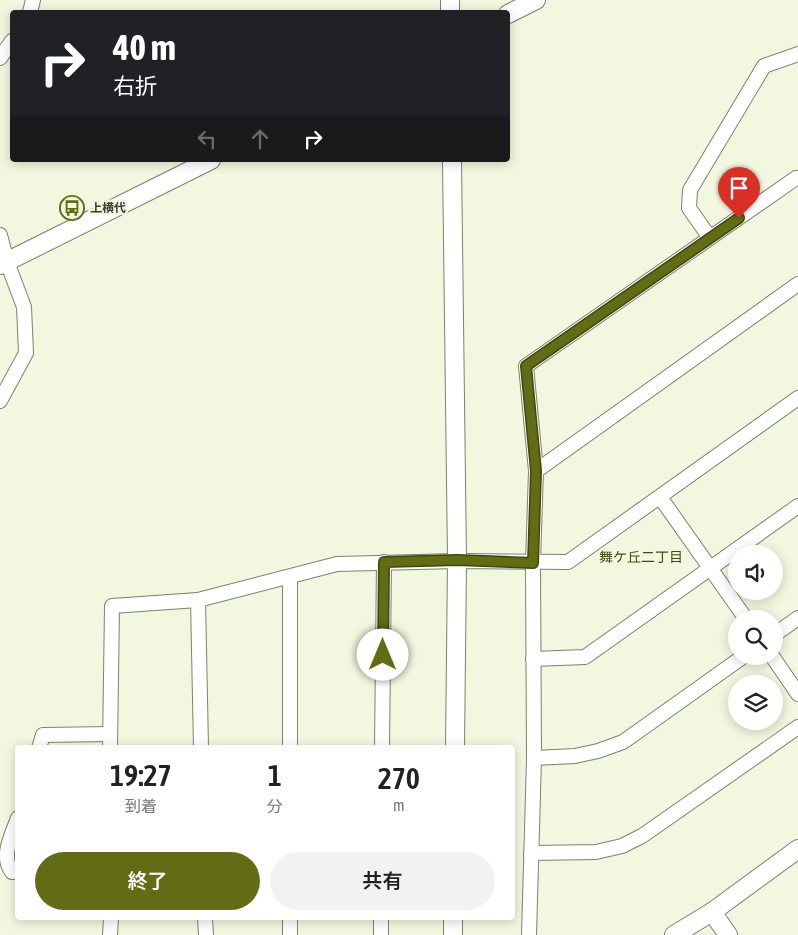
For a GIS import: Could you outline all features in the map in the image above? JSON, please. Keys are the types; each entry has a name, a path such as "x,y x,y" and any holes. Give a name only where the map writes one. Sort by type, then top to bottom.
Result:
{"street":[{"path":"510,13 536,0"},
{"path":"0,58 10,44"},
{"path":"710,238 689,208 690,190 764,66 798,54"},
{"path":"4,264 207,162"},
{"path":"452,162 457,560 455,745"},
{"path":"529,935 534,758 533,563 536,471 526,366 798,178"},
{"path":"0,235 4,264 24,307 26,353 0,401"},
{"path":"536,471 798,284"},
{"path":"40,745 43,735 110,741 112,606 198,600 337,564 457,560 533,563 568,562 798,398"},
{"path":"660,497 740,610"},
{"path":"533,659 585,657 798,506"},
{"path":"382,745 384,562"},
{"path":"290,577 290,745"},
{"path":"198,600 201,745"},
{"path":"783,629 798,618"},
{"path":"534,758 576,756 623,742 731,665"},
{"path":"778,665 798,694"},
{"path":"531,853 596,852 622,846 635,840 798,727"},
{"path":"15,824 3,850 7,866 12,872 15,872"},
{"path":"674,935 712,912 798,849"},
{"path":"712,912 728,935"},
{"path":"110,920 110,935"},
{"path":"205,920 206,935"},
{"path":"290,920 290,935"},
{"path":"381,920 381,935"},
{"path":"453,920 453,935"}],"place":[{"name":"上横代","path":"72,208"}],"district":[{"name":"舞ケ丘二丁目","path":"641,557"}],"route":[{"path":"383,655 384,562 457,560 533,563 536,471 526,366 739,218"}]}
